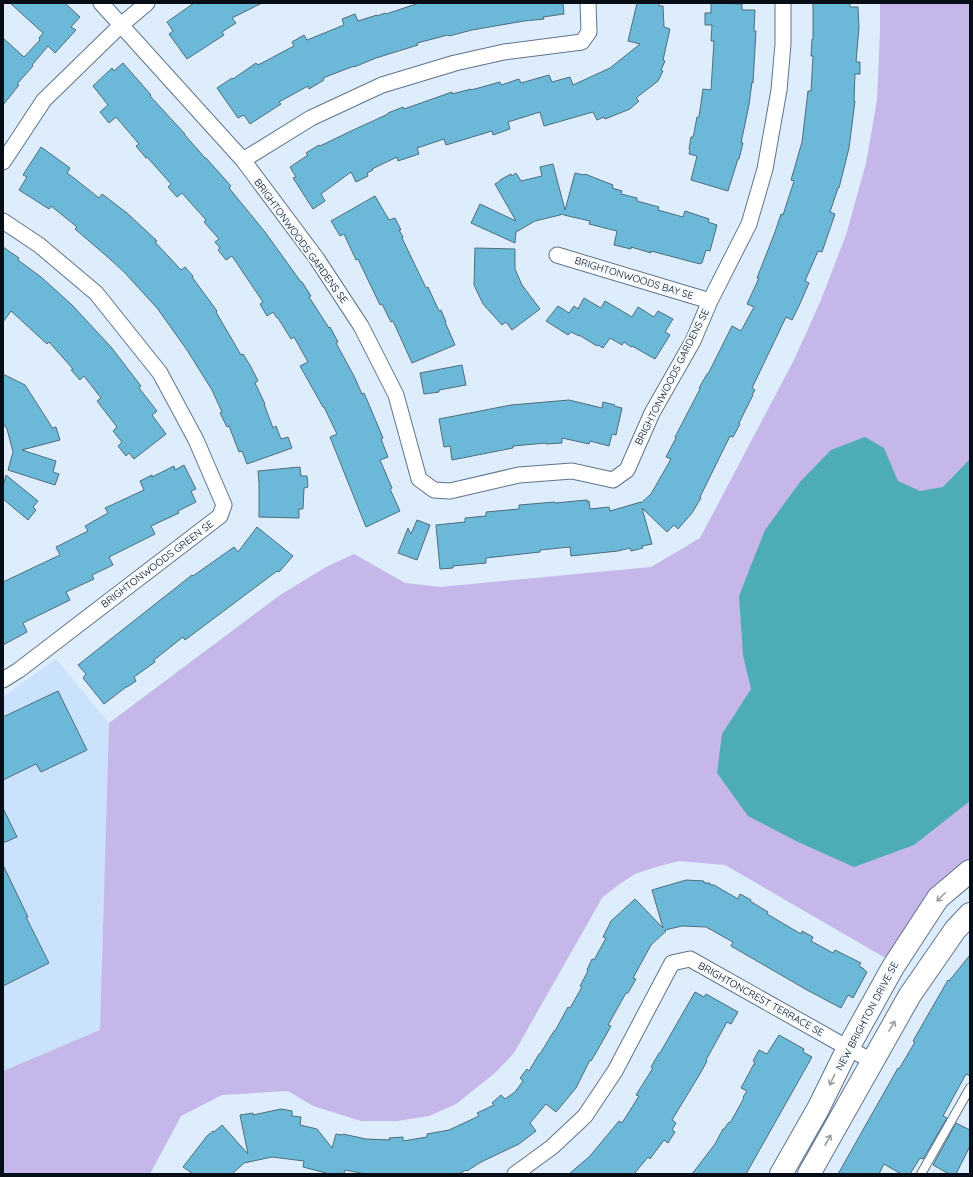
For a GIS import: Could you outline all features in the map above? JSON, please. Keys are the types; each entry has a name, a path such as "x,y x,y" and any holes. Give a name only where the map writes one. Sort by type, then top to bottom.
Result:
{"street":[{"name":"BRIGHTONWOODS GARDENS SE","path":"101,3 120,26 243,160 317,259 361,326 396,396 420,479 434,490 450,491 519,475 572,471 612,480 627,470 652,413 693,341 710,301 749,224 765,169 779,90 783,44 783,3"},
{"path":"3,162 44,100 120,26 147,3"},
{"path":"243,160 311,118 382,85 455,63 504,52 582,42 589,32 588,3"},
{"name":"BRIGHTONWOODS GREEN SE","path":"3,221 39,245 96,293 160,373 196,440 224,505 220,516 19,670 3,680"},
{"name":"BRIGHTONWOODS BAY SE","path":"557,255 710,301"},
{"name":"NEW BRIGHTON DRIVE SE","path":"781,1174 893,967 938,898 970,870"},
{"path":"809,1174 910,995 955,930 970,914"},
{"name":"BRIGHTONCREST TERRACE SE","path":"515,1174 552,1147 585,1116 615,1071 672,963 690,959 872,1061"}],"lane":[{"path":"921,1174 970,1088"}],"shaded area":[{"path":"880,3 970,3 970,859 889,960 725,865 679,861 656,867 635,874 602,898 514,1053 495,1073 456,1104 429,1116 397,1121 361,1121 313,1106 288,1091 222,1095 181,1116 150,1174 3,1174 3,1071 100,1030 109,723 280,595 326,567 354,554 405,583 440,587 651,567 700,538 794,360 821,300 846,235 866,163 877,100"},
{"path":"56,659 109,723 100,1030 3,1071 3,697"}],"water":[{"path":"865,437 884,448 898,481 920,491 943,487 970,459 970,801 914,845 854,867 798,842 748,816 717,773 722,734 751,689 743,655 739,596 765,530 800,482 831,450"}],"building":[{"path":"10,3 65,3 80,17 71,27 76,30 55,53 48,46 17,84 19,85 3,105 3,38 24,57 40,40 39,38 43,33"},
{"path":"194,3 262,3 232,18 236,23 222,32 224,35 187,59 169,34 173,31 167,22"},
{"path":"419,3 563,3 564,14 543,17 544,19 472,30 417,43 418,45 376,58 323,78 324,80 309,89 308,86 279,102 281,104 250,124 244,115 238,118 217,88 256,63 258,65 294,46 292,42 304,35 307,40 344,25 342,19 355,14 358,21 385,13 386,14"},
{"path":"637,3 659,3 659,6 663,6 664,27 670,29 663,60 665,61 661,70 663,71 658,81 636,98 639,101 630,109 605,119 604,117 597,120 593,112 544,126 540,112 508,122 510,129 493,135 492,131 446,145 444,139 417,148 419,154 398,161 397,157 372,169 373,170 367,173 368,176 356,182 351,172 321,194 325,201 313,209 293,178 296,177 290,167 308,155 306,153 319,145 320,146 403,107 404,109 452,92 452,94 500,82 501,85 519,79 521,83 549,75 552,82 570,77 573,85 610,68 640,44 628,41"},
{"path":"711,3 742,4 742,10 755,10 754,31 756,31 753,83 752,82 741,143 743,143 728,191 691,180 697,156 689,154 691,137 693,137 697,117 699,117 703,89 711,90 714,41 711,41 712,25 705,25 705,13 711,13"},
{"path":"813,3 850,3 850,7 858,7 859,27 856,62 860,62 860,74 855,74 855,101 849,148 839,188 830,212 835,214 822,252 818,251 805,281 809,283 798,308 792,320 786,317 752,388 755,390 739,423 740,424 733,437 730,436 700,497 701,498 692,513 678,529 674,525 667,532 642,508 652,544 642,546 643,548 631,551 630,548 618,551 571,556 570,547 486,558 486,563 453,566 453,568 440,569 436,525 465,522 465,518 486,516 486,512 519,509 519,505 555,502 587,500 587,502 589,501 590,509 609,507 610,511 641,503 651,494 671,459 666,457 676,438 675,437 732,326 741,331 754,307 747,304 759,278 757,278 781,214 783,215 794,181 791,180 802,142 808,91 811,91 813,56 811,56 813,39"},
{"path":"123,63 151,95 150,96 231,186 229,188 265,232 311,296 309,297 329,328 330,327 338,342 336,343 362,394 364,393 383,438 381,439 388,457 380,460 392,488 390,489 400,511 366,527 330,437 337,434 324,407 300,366 308,362 294,337 291,339 273,312 267,316 260,304 263,302 232,256 226,260 218,250 220,248 215,242 219,239 204,222 206,220 182,193 177,197 168,187 171,184 136,146 139,144 116,117 109,123 100,112 108,105 93,86 112,68 114,71"},
{"path":"41,147 70,168 67,173 99,198 102,194 127,213 157,241 155,242 181,270 185,267 193,276 192,277 217,311 216,312 241,355 243,354 251,367 258,381 255,383 265,404 273,428 276,426 281,439 288,437 292,448 247,464 242,451 239,452 229,426 227,427 220,413 222,412 212,390 187,350 157,308 125,273 75,229 77,227 51,206 49,209 19,190 27,177 23,175"},
{"path":"553,164 565,210 575,173 585,174 613,185 612,188 622,191 621,194 637,198 637,201 659,207 658,210 683,217 685,211 709,219 708,222 717,225 710,251 706,250 702,263 700,264 651,251 651,253 631,247 631,249 614,245 617,231 589,224 590,221 564,214 535,221 516,232 515,243 471,223 480,204 516,221 495,184 511,174 512,176 516,173 521,181 542,176 540,167"},
{"path":"375,196 389,220 395,218 401,230 399,230 403,237 402,238 426,288 428,287 439,311 441,310 455,345 412,363 393,321 391,322 382,304 380,305 344,234 340,236 331,221"},
{"path":"3,247 19,258 18,260 41,277 72,305 111,347 141,386 139,388 157,411 152,415 166,434 134,459 129,453 126,456 118,446 122,442 113,431 117,427 97,401 101,398 84,376 80,380 71,370 73,369 49,342 47,344 11,311 3,322"},
{"path":"475,248 515,249 515,269 522,285 540,309 512,330 506,322 502,325 483,304 474,285"},
{"path":"584,298 601,308 605,301 632,317 638,307 654,317 658,311 673,319 665,332 670,335 655,359 624,342 622,345 610,338 603,348 598,345 597,346 579,335 571,332 568,335 546,321 558,306 569,313 574,306 578,309"},
{"path":"462,365 466,385 424,394 420,373"},
{"path":"3,374 25,385 52,428 56,427 60,440 22,450 56,461 53,472 59,474 55,485 8,470 13,452 7,429 3,423"},
{"path":"569,400 602,408 603,402 622,408 616,435 612,434 609,446 590,441 589,444 562,438 562,443 513,446 513,448 452,460 450,446 444,447 439,419 511,405"},
{"path":"184,465 196,489 191,491 196,502 178,511 179,513 151,526 155,534 109,557 113,565 92,575 94,579 66,592 70,600 23,623 27,632 3,645 3,582 60,555 56,547 88,531 85,526 108,513 105,508 144,490 140,481 174,466 175,470"},
{"path":"300,467 301,476 307,476 308,487 304,488 303,509 299,509 299,518 259,517 258,471"},
{"path":"6,475 38,501 33,507 36,510 28,520 3,499 3,486"},
{"path":"417,520 430,525 417,560 398,553 408,528 411,534"},
{"path":"257,527 293,556 279,572 277,571 185,640 183,637 154,660 155,662 134,677 136,681 104,704 83,678 86,674 78,665 192,575 193,576 234,547 238,552"},
{"path":"58,691 87,750 41,772 36,764 3,780 3,717"},
{"path":"3,808 17,837 3,843"},
{"path":"3,865 28,917 26,917 49,963 3,986"},
{"path":"686,880 704,881 704,883 710,883 710,885 714,885 738,899 740,894 768,912 767,914 801,934 802,931 813,937 811,941 833,953 835,950 861,963 859,966 867,972 853,998 848,995 841,1008 731,946 733,942 706,927 682,926 665,930 666,931 651,945 633,978 636,979 628,993 626,993 608,1025 611,1026 591,1061 590,1060 576,1088 556,1112 546,1104 530,1123 536,1131 519,1144 481,1162 467,1171 466,1170 459,1174 366,1174 345,1170 344,1174 330,1174 303,1167 304,1161 272,1157 244,1163 232,1174 193,1174 183,1167 207,1136 222,1125 248,1154 240,1115 253,1113 253,1115 281,1109 292,1111 292,1116 301,1117 300,1125 317,1129 332,1148 336,1134 366,1139 390,1140 389,1138 403,1137 403,1141 427,1137 427,1134 449,1130 479,1116 477,1113 494,1105 492,1103 501,1095 505,1099 515,1092 523,1081 520,1078 527,1069 529,1071 582,987 580,986 588,971 587,970 592,959 594,960 606,938 603,937 611,921 635,899 663,928 652,890"},
{"path":"970,955 970,1076 966,1074 943,1116 947,1118 923,1159 920,1158 910,1174 901,1174 884,1164 879,1174 838,1174 898,1068 899,1069 915,1042 913,1041 948,980 949,981"},
{"path":"695,992 704,997 706,994 738,1012 731,1024 727,1022 701,1072 672,1120 676,1123 672,1130 675,1132 668,1143 664,1140 650,1159 648,1157 634,1174 569,1174 590,1156 619,1121 622,1123 639,1096 636,1095 653,1068 651,1067"},
{"path":"779,1035 804,1049 803,1052 812,1057 746,1174 692,1174 715,1144 723,1129 729,1122 730,1123 744,1098 743,1097 747,1091 741,1088 755,1062 753,1061 759,1050 767,1054"},
{"path":"956,1123 970,1130 970,1146 956,1174 949,1174 933,1165"}]}
